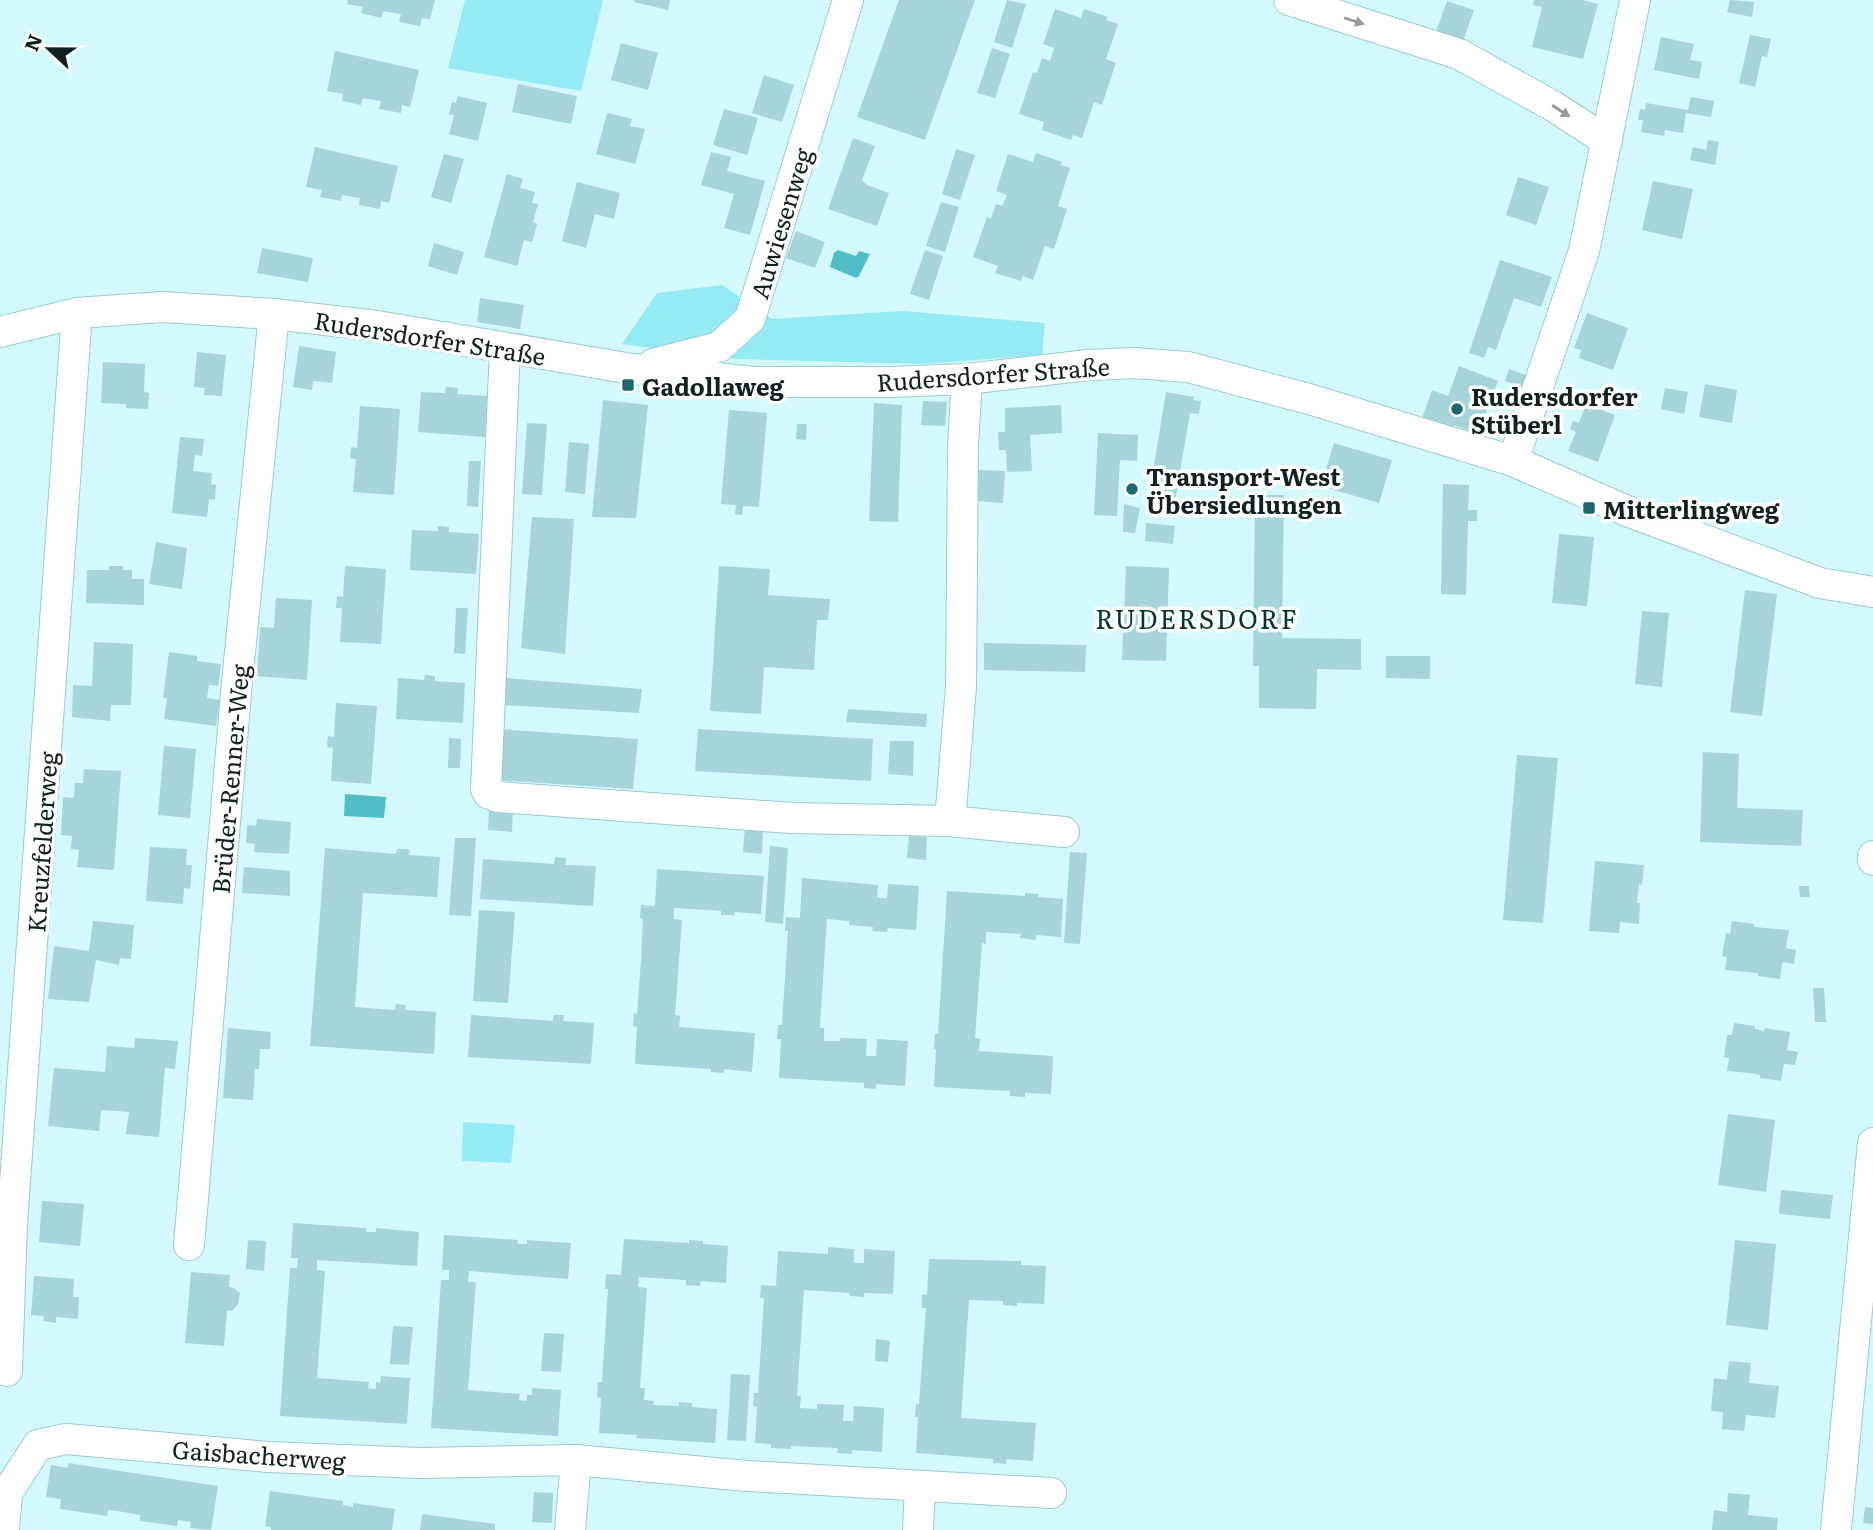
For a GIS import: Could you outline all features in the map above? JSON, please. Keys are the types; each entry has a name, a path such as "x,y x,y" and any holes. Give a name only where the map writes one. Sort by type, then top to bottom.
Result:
{"street":[{"name":"Auwiesenweg","path":"632,369 719,347 750,319 848,0"},
{"path":"1289,0 1459,54 1553,106 1607,141"},
{"path":"1513,461 1584,251 1635,0"},
{"name":"Rudersdorfer Straße","path":"0,332 77,313 162,307 274,314 377,326 632,369 754,382 967,379 1088,365 1134,363 1188,367 1309,399 1513,461 1627,511 1820,583 1873,592"},
{"name":"Kreuzfelderweg","path":"7,1371 12,1224 77,313"},
{"name":"Brüder-Renner-Weg","path":"189,1245 239,669 274,314"},
{"path":"505,348 499,528 485,785 488,793 498,797 702,812 792,818 950,821 1064,832"},
{"path":"950,821 961,687 963,447 967,379"},
{"path":"1836,1530 1873,1143"},
{"name":"Gaisbacherweg","path":"4,1530 7,1493 38,1445 66,1438 268,1457 407,1463 576,1460 747,1476 1051,1493"},
{"path":"570,1530 576,1460"},
{"path":"918,1530 920,1486"}],"shaded area":[{"path":"465,0 603,0 581,91 448,68"},
{"path":"838,250 856,256 859,251 870,254 859,276 856,278 830,267 834,253"},
{"path":"722,285 772,319 903,311 1045,323 1042,355 925,364 736,359 622,344 657,293"},
{"path":"345,794 386,797 384,818 344,816"},
{"path":"463,1122 515,1125 511,1163 462,1161"}],"building":[{"path":"348,0 435,0 430,19 422,18 420,26 399,22 401,14 383,11 381,18 361,13 363,7 347,4"},
{"path":"634,0 670,0 668,10"},
{"path":"899,0 975,0 925,140 857,117"},
{"path":"1007,0 1026,4 1012,48 994,42"},
{"path":"1534,0 1582,0 1598,4 1583,59 1532,47 1542,7 1533,5"},
{"path":"1730,0 1754,2 1752,17 1727,12"},
{"path":"1447,1 1474,10 1463,41 1436,31"},
{"path":"1055,9 1081,18 1084,9 1108,17 1106,20 1118,24 1106,59 1116,63 1102,105 1094,102 1082,138 1073,135 1071,140 1042,130 1044,122 1019,114 1033,72 1037,73 1042,58 1050,61 1054,48 1043,44"},
{"path":"1750,35 1771,39 1767,57 1762,56 1755,87 1739,83"},
{"path":"1661,37 1694,44 1690,60 1702,62 1699,79 1654,70"},
{"path":"621,43 658,53 648,90 611,80"},
{"path":"992,48 1010,54 995,98 977,93"},
{"path":"335,51 419,70 410,107 402,105 401,113 379,109 381,101 363,98 361,105 342,101 343,94 327,91"},
{"path":"764,75 794,85 782,122 752,113"},
{"path":"518,84 577,96 571,124 512,112"},
{"path":"458,96 487,103 478,141 449,134 454,115 449,114 452,102 456,103"},
{"path":"1691,97 1714,101 1711,117 1686,113 1683,133 1665,130 1664,136 1641,132 1643,120 1638,120 1640,109 1645,110 1646,103 1688,110"},
{"path":"724,109 758,118 747,155 713,145"},
{"path":"607,113 632,119 630,126 645,129 635,164 596,154"},
{"path":"853,138 875,146 862,180 867,185 889,193 877,226 828,209"},
{"path":"1708,140 1719,142 1715,165 1690,160 1693,147 1706,150"},
{"path":"315,147 398,166 389,203 381,201 380,209 359,205 360,198 342,195 341,201 320,197 322,190 306,187"},
{"path":"956,149 975,155 960,200 942,194"},
{"path":"711,152 731,157 727,171 765,181 750,235 724,228 734,194 701,185"},
{"path":"1036,153 1062,162 1060,165 1070,168 1058,206 1067,209 1054,249 1045,246 1033,280 1023,276 1021,281 995,273 998,266 973,257 987,217 991,219 996,204 1002,206 1007,195 996,191 1008,154 1033,162"},
{"path":"444,154 464,159 451,203 431,197"},
{"path":"507,174 523,179 520,188 535,192 532,203 538,204 533,222 537,224 532,242 524,240 517,266 484,257"},
{"path":"1518,177 1549,187 1536,225 1506,215"},
{"path":"1653,181 1693,189 1682,239 1642,230"},
{"path":"577,182 620,193 614,219 595,214 586,248 562,241"},
{"path":"941,202 959,207 945,252 926,246"},
{"path":"796,231 825,242 815,268 786,258"},
{"path":"434,243 464,252 457,275 428,266"},
{"path":"262,248 313,258 308,282 257,273"},
{"path":"925,250 943,256 929,300 910,294"},
{"path":"1500,260 1552,277 1541,307 1514,298 1496,350 1488,347 1484,358 1469,353"},
{"path":"480,298 524,305 520,329 477,322"},
{"path":"1587,313 1628,328 1613,370 1579,358 1581,350 1574,348"},
{"path":"299,346 336,352 332,383 313,381 312,390 293,387"},
{"path":"197,352 226,355 222,396 204,395 205,388 194,387"},
{"path":"103,362 145,364 144,392 149,393 148,409 126,408 126,404 101,403"},
{"name":"Rudersdorfer Stüberl","path":"1459,366 1498,381 1478,434 1454,425 1451,432 1421,421 1432,390 1448,396"},
{"path":"1509,369 1532,377 1527,389 1505,381"},
{"path":"1705,384 1737,390 1732,423 1699,417"},
{"path":"446,387 458,388 457,394 488,396 485,437 418,432 421,392 445,393"},
{"path":"1665,388 1688,392 1684,414 1661,409"},
{"path":"1166,392 1194,397 1193,400 1201,401 1199,414 1190,413 1173,513 1147,508"},
{"path":"603,400 648,405 636,518 592,517"},
{"path":"923,401 947,402 945,426 921,425"},
{"path":"874,403 902,405 898,522 869,521"},
{"path":"1586,404 1615,415 1598,462 1568,451 1576,432 1570,429 1573,421 1579,423"},
{"path":"1061,405 1062,433 1030,435 1032,471 1007,472 1006,450 999,450 998,432 1005,432 1005,408"},
{"path":"360,406 400,409 394,495 353,492 356,459 350,458 351,447 357,448"},
{"path":"729,410 767,413 759,507 743,506 742,515 735,514 736,505 721,504"},
{"path":"527,423 547,424 542,495 522,494"},
{"path":"797,424 807,424 806,440 796,439"},
{"path":"1098,433 1138,435 1137,461 1120,460 1117,516 1094,515"},
{"path":"180,437 204,439 202,456 195,455 193,471 212,473 211,484 216,485 215,500 209,499 207,517 172,513"},
{"path":"569,442 589,444 585,494 565,492"},
{"path":"1334,443 1392,460 1379,503 1321,486"},
{"path":"469,461 481,461 478,507 467,506"},
{"path":"978,470 1005,471 1003,503 977,501"},
{"path":"1443,484 1469,485 1468,510 1477,510 1477,521 1468,521 1466,595 1441,594"},
{"path":"1255,495 1284,495 1282,638 1361,639 1361,670 1317,669 1316,709 1259,708 1259,666 1253,666"},
{"path":"1124,504 1140,508 1135,533 1123,532"},
{"path":"532,517 574,519 565,654 521,648"},
{"path":"1146,523 1175,526 1173,544 1145,541"},
{"path":"438,526 449,527 449,532 479,534 476,574 410,570 412,530 438,531"},
{"path":"1559,534 1594,537 1587,606 1552,603"},
{"path":"156,542 187,548 182,589 149,584"},
{"path":"109,566 123,566 123,570 132,570 132,579 144,579 144,605 86,603 87,570 109,570"},
{"path":"345,566 386,569 381,644 340,642 342,608 336,608 337,596 343,597"},
{"path":"719,566 770,569 768,595 830,599 828,620 817,620 814,670 764,667 761,714 710,711"},
{"path":"1126,566 1169,568 1166,661 1122,660"},
{"path":"1745,590 1777,594 1762,716 1730,712"},
{"path":"276,598 312,600 307,680 257,676 260,627 274,628"},
{"path":"456,608 468,608 465,654 454,653"},
{"path":"1642,611 1669,613 1662,687 1635,684"},
{"path":"94,642 133,644 131,705 111,705 110,721 72,717 73,685 92,686"},
{"path":"984,643 1086,645 1085,672 984,670"},
{"path":"169,652 197,656 197,661 221,664 218,686 209,685 207,698 220,700 216,726 164,719 167,698 163,698"},
{"path":"1386,656 1430,656 1430,679 1386,678"},
{"path":"425,675 435,676 435,681 465,683 463,723 396,719 398,678 424,680"},
{"path":"506,678 642,689 639,713 504,705"},
{"path":"336,703 377,706 371,784 331,781 333,748 327,747 328,736 334,737"},
{"path":"848,709 927,714 926,727 846,722"},
{"path":"499,729 638,739 633,789 496,780"},
{"path":"698,729 873,739 871,781 695,771"},
{"path":"449,738 461,739 460,768 448,768"},
{"path":"890,741 914,741 913,776 888,774"},
{"path":"164,746 196,749 190,818 158,815"},
{"path":"1703,752 1739,754 1737,808 1803,810 1801,846 1700,842"},
{"path":"1517,755 1558,758 1543,923 1503,920"},
{"path":"84,769 121,771 114,870 77,867 79,850 71,849 72,836 61,835 63,797 74,798 75,783 83,783"},
{"path":"489,806 513,808 512,832 488,830"},
{"path":"257,819 291,822 289,854 254,852 255,844 246,843 247,825 256,826"},
{"path":"745,826 763,827 762,854 743,852"},
{"path":"909,836 927,837 926,860 907,858"},
{"path":"455,838 476,838 471,916 449,915"},
{"path":"770,846 788,848 783,924 765,922"},
{"path":"150,847 187,849 186,865 192,865 190,889 184,888 183,904 146,901"},
{"path":"325,848 396,854 397,849 407,849 410,850 409,855 440,857 437,897 363,893 355,1007 395,1010 396,1004 406,1005 405,1010 436,1012 434,1054 310,1046"},
{"path":"1070,852 1087,853 1080,944 1064,943"},
{"path":"555,857 566,858 565,865 596,866 593,906 480,899 483,859 554,864"},
{"path":"1595,861 1644,865 1637,903 1640,903 1639,924 1620,922 1619,933 1589,931"},
{"path":"244,867 290,871 290,896 242,893"},
{"path":"657,869 764,876 761,914 735,912 734,915 721,915 721,911 674,908 674,919 682,920 675,1015 680,1016 679,1027 755,1033 752,1072 724,1069 724,1073 711,1072 711,1069 635,1064 637,1027 633,1026 634,1013 637,1014 641,960 641,905 655,906"},
{"path":"802,878 878,885 877,898 887,898 888,884 919,886 916,930 888,928 887,932 872,931 873,927 849,925 849,921 827,919 820,1024 820,1028 824,1028 824,1041 840,1041 840,1038 867,1039 866,1056 876,1056 877,1039 908,1041 905,1086 876,1084 876,1089 864,1088 864,1083 779,1078 781,1039 777,1039 778,1025 782,1025 788,931 785,931 786,917 800,918"},
{"path":"1799,886 1809,886 1810,897 1800,897"},
{"path":"947,891 1025,896 1025,893 1063,899 1061,937 1036,935 1036,940 1020,938 1021,934 986,932 986,944 982,943 975,1038 980,1039 979,1051 1053,1056 1051,1094 1025,1093 1025,1097 1010,1096 1010,1091 934,1087 934,1049 935,1034 938,1034"},
{"path":"479,910 515,912 508,1003 473,1001"},
{"path":"93,921 134,925 131,959 120,958 119,965 96,960 89,1002 48,999 54,946 89,951"},
{"path":"1732,921 1754,924 1754,927 1789,930 1786,948 1796,950 1794,964 1782,962 1780,979 1758,976 1758,973 1725,970 1727,957 1722,956 1726,933 1730,934"},
{"path":"1813,988 1824,988 1826,1022 1815,1022"},
{"path":"471,1015 553,1021 554,1015 564,1015 563,1021 594,1023 591,1064 468,1057"},
{"path":"1734,1023 1755,1026 1755,1029 1764,1031 1765,1028 1790,1032 1787,1050 1798,1052 1795,1065 1784,1064 1781,1081 1760,1078 1760,1075 1750,1073 1727,1071 1729,1058 1724,1057 1727,1035 1732,1035"},
{"path":"228,1028 271,1032 270,1049 260,1049 259,1069 255,1069 253,1100 223,1098"},
{"path":"135,1038 178,1041 175,1069 165,1068 159,1137 126,1134 129,1112 101,1110 99,1131 48,1126 54,1068 105,1072 107,1046 134,1048"},
{"path":"1728,1114 1775,1120 1766,1192 1718,1185"},
{"path":"1781,1190 1833,1195 1830,1219 1779,1214"},
{"path":"42,1201 84,1204 80,1246 39,1242"},
{"path":"293,1223 366,1228 366,1232 376,1232 376,1228 419,1232 417,1266 317,1260 317,1270 325,1271 317,1378 369,1382 368,1388 376,1389 376,1382 380,1383 381,1376 410,1378 407,1424 280,1416 290,1268 297,1268 298,1258 291,1258"},
{"path":"444,1235 518,1240 517,1244 527,1244 527,1240 571,1243 568,1279 469,1271 468,1282 476,1282 468,1390 520,1394 519,1400 527,1401 527,1395 532,1395 532,1388 561,1390 558,1436 431,1428 441,1280 449,1280 449,1270 442,1270"},
{"path":"624,1239 689,1243 689,1240 728,1246 726,1283 701,1281 700,1286 686,1285 686,1280 639,1277 638,1287 647,1288 640,1388 645,1388 644,1400 654,1401 653,1405 679,1406 679,1402 692,1403 692,1407 717,1409 715,1443 599,1433 601,1398 597,1397 598,1382 602,1382 608,1289 605,1289 606,1274 621,1275"},
{"path":"248,1240 266,1241 264,1271 246,1269"},
{"path":"1735,1240 1776,1244 1768,1330 1726,1325"},
{"path":"828,1247 854,1249 854,1263 864,1263 864,1249 895,1251 893,1294 864,1293 864,1297 850,1296 850,1293 804,1290 797,1396 801,1396 800,1408 817,1409 817,1404 844,1405 843,1421 853,1421 854,1406 884,1408 882,1452 852,1450 852,1454 837,1453 838,1448 771,1448 771,1444 755,1443 757,1407 753,1406 754,1393 758,1393 764,1298 760,1298 761,1285 776,1286 778,1251 828,1254"},
{"path":"929,1259 1021,1261 1021,1265 1046,1266 1044,1304 1017,1303 1017,1306 1003,1305 1003,1301 969,1300 961,1418 1036,1423 1033,1461 1006,1459 1006,1464 993,1463 993,1459 916,1453 918,1417 915,1417 916,1404 919,1404 926,1308 922,1308 922,1294 927,1295"},
{"path":"191,1272 230,1275 229,1287 240,1293 238,1304 232,1311 227,1310 224,1346 185,1343"},
{"path":"34,1276 74,1279 73,1297 79,1297 78,1319 56,1317 56,1323 43,1321 44,1316 31,1315"},
{"path":"393,1326 413,1327 409,1365 390,1364"},
{"path":"544,1333 564,1334 561,1372 541,1371"},
{"path":"876,1339 890,1341 888,1362 875,1361"},
{"path":"1729,1361 1751,1363 1749,1383 1779,1386 1775,1418 1746,1415 1744,1431 1722,1429 1723,1412 1711,1411 1714,1378 1727,1380"},
{"path":"731,1374 750,1375 746,1441 727,1440"},
{"path":"68,1463 218,1486 211,1530 190,1528 191,1522 178,1520 177,1526 140,1521 140,1515 124,1512 108,1510 107,1516 60,1509 61,1499 46,1497 51,1465 68,1468"},
{"path":"270,1491 343,1501 343,1505 353,1507 353,1503 395,1509 392,1530 271,1530 271,1527 265,1526"},
{"path":"534,1492 553,1493 552,1523 532,1522"},
{"path":"1728,1493 1750,1495 1748,1515 1778,1518 1777,1530 1712,1530 1714,1510 1727,1512"},
{"path":"1865,1507 1873,1508 1873,1524 1863,1523"},
{"path":"422,1514 495,1524 495,1530 420,1530"}],"place":[{"name":"Gadollaweg","path":"628,385"},
{"name":"Rudersdorfer Stüberl","path":"1457,409"},
{"name":"Transport-West Übersiedlungen","path":"1132,489"},
{"name":"Mitterlingweg","path":"1589,508"}],"district":[{"name":"RUDERSDORF","path":"1197,617"}]}
